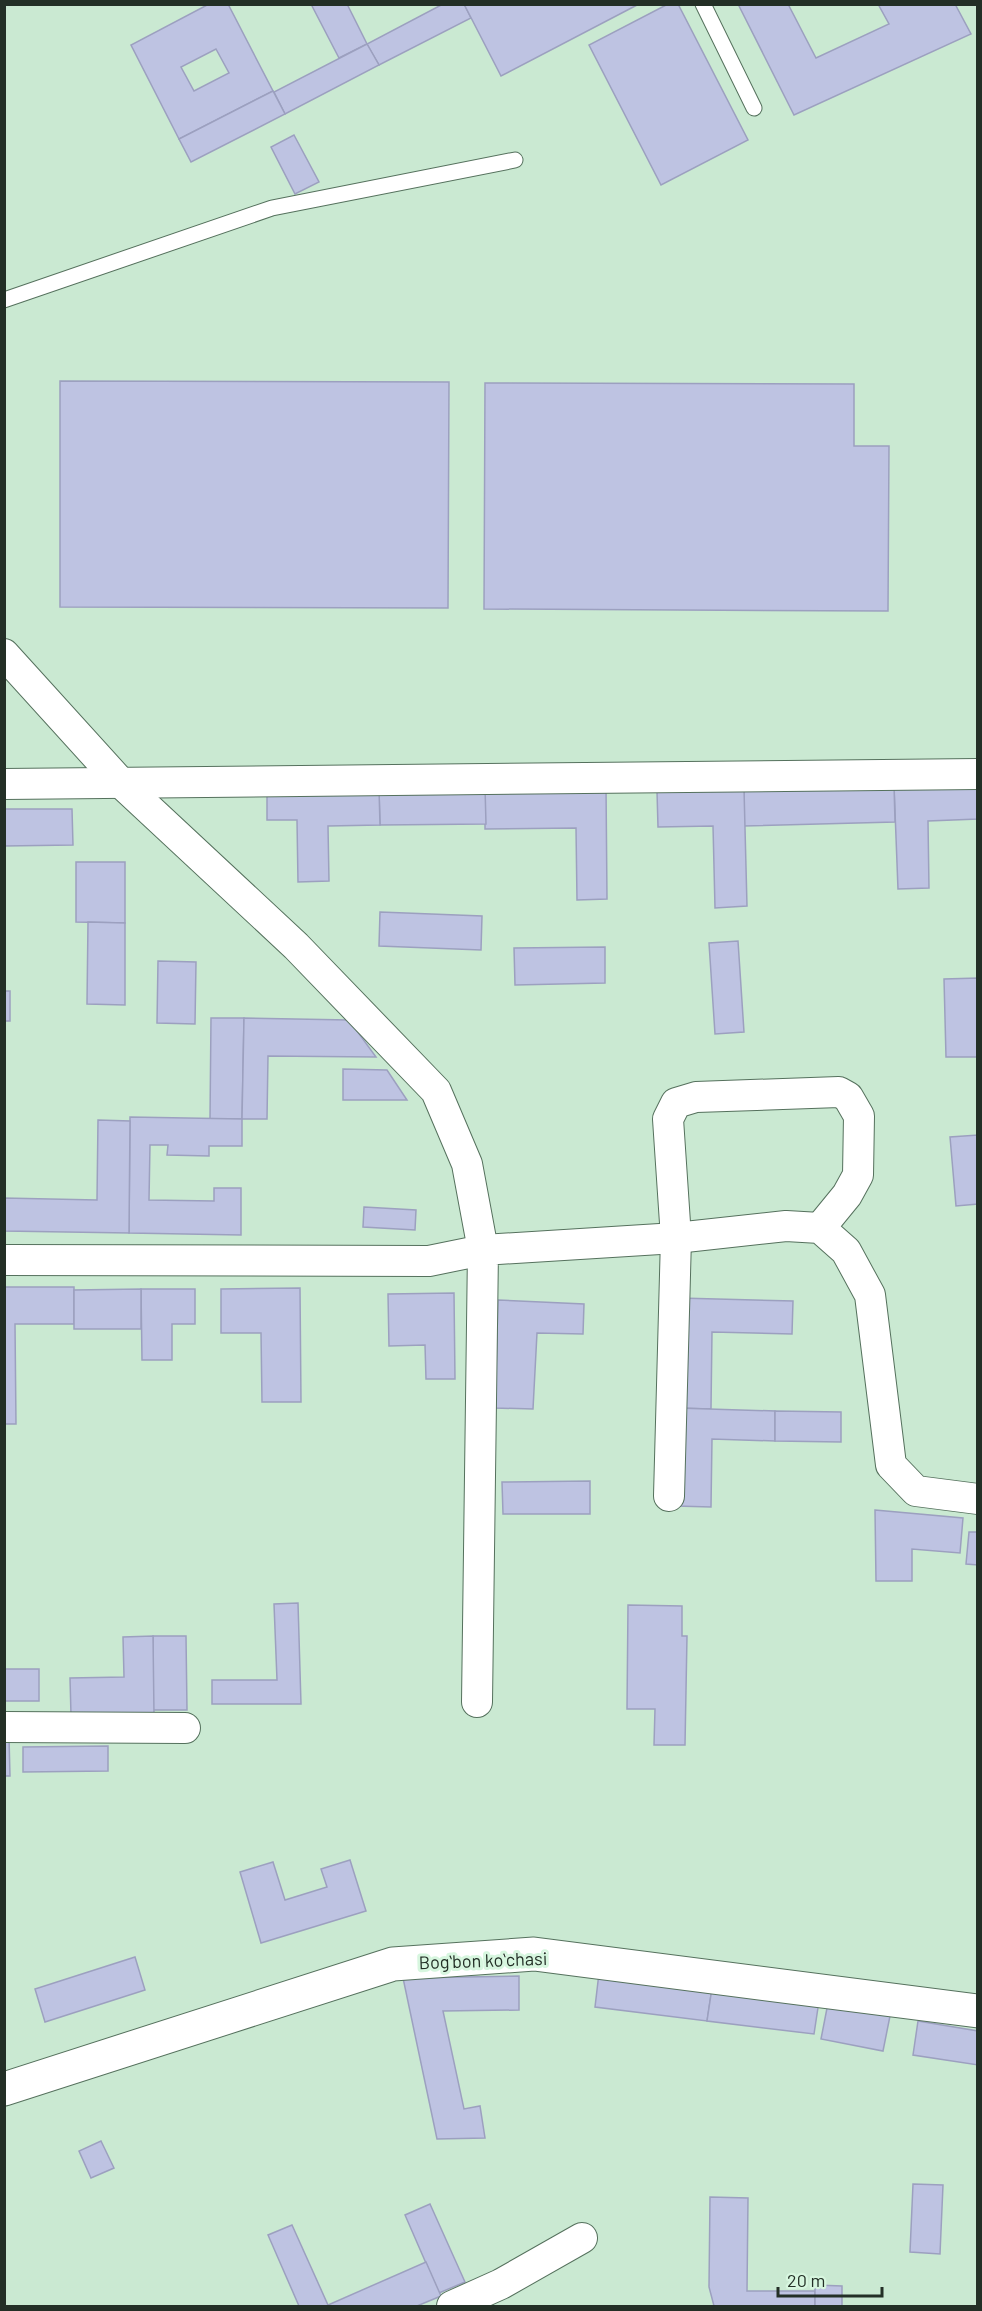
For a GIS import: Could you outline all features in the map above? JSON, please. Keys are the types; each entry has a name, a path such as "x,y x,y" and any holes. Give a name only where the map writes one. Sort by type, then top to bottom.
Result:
{"street":[{"path":"4,654 120,782 296,946 436,1091 467,1164 483,1250 477,1702"},
{"path":"4,784 978,774"},
{"path":"669,1496 676,1238 668,1119 676,1103 696,1097 839,1092 848,1097 859,1116 858,1175 847,1195 820,1228"},
{"path":"4,1260 429,1261 483,1250 676,1238 786,1226 820,1228 846,1251 870,1295 891,1465 916,1491 978,1499"},
{"path":"4,1727 184,1728"},
{"name":"Bogʻbon koʻchasi","path":"4,2089 393,1964 534,1954 978,2011"},
{"path":"452,2307 501,2284 582,2238"}],"lane":[{"path":"703,4 754,108"},
{"path":"4,300 272,208 515,160"}],"building":[{"path":"209,4 228,4 273,91 179,139 131,45","holes":["216,49 229,73 194,91 181,67"]},
{"path":"311,4 347,4 367,44 339,58"},
{"path":"443,4 464,4 471,18 379,65 367,44"},
{"path":"464,4 639,4 501,76"},
{"path":"668,4 678,4 748,140 661,185 589,45"},
{"path":"738,4 788,4 816,58 889,24 878,4 955,4 971,34 794,115"},
{"path":"367,44 379,65 285,114 274,92"},
{"path":"273,91 285,114 191,162 179,139"},
{"path":"294,135 319,182 295,194 271,147"},
{"path":"60,381 449,382 448,608 60,607"},
{"path":"485,383 854,384 854,446 889,446 888,611 484,609"},
{"path":"978,783 978,819 928,821 929,888 898,889 894,785"},
{"path":"894,785 895,822 744,826 744,789"},
{"path":"606,786 607,899 577,900 576,828 485,829 485,787"},
{"path":"485,787 486,824 380,825 379,789"},
{"path":"379,789 380,825 328,826 329,881 298,882 297,820 267,820 267,790"},
{"path":"744,789 747,906 715,908 713,826 658,827 657,791"},
{"path":"4,809 72,809 73,845 4,846"},
{"path":"76,862 125,862 125,923 76,922"},
{"path":"380,912 482,916 481,950 379,946"},
{"path":"88,922 125,923 125,1005 87,1004"},
{"path":"738,941 744,1032 715,1034 709,943"},
{"path":"605,947 605,983 515,985 514,948"},
{"path":"158,961 196,962 195,1024 157,1023"},
{"path":"978,978 978,1057 946,1057 944,979"},
{"path":"4,991 10,991 10,1021 4,1021"},
{"path":"211,1018 244,1018 242,1119 210,1119"},
{"path":"244,1018 349,1020 376,1057 268,1056 267,1119 242,1119"},
{"path":"343,1069 387,1070 407,1100 343,1100"},
{"path":"130,1117 242,1119 242,1146 209,1146 209,1156 167,1155 168,1145 150,1145 149,1200 214,1201 214,1188 241,1188 241,1235 129,1233"},
{"path":"98,1120 130,1121 129,1233 4,1231 4,1198 97,1200"},
{"path":"978,1135 978,1204 956,1206 950,1137"},
{"path":"364,1207 416,1210 415,1230 363,1227"},
{"path":"4,1287 74,1287 74,1324 15,1324 16,1424 4,1424"},
{"path":"300,1288 301,1402 262,1402 261,1333 221,1333 221,1289"},
{"path":"141,1289 195,1289 195,1324 172,1324 172,1360 142,1360"},
{"path":"141,1289 141,1329 74,1329 74,1290"},
{"path":"454,1293 455,1379 426,1379 425,1345 389,1346 388,1294"},
{"path":"679,1298 793,1301 792,1334 712,1332 711,1409 677,1408"},
{"path":"498,1300 584,1304 583,1334 537,1333 533,1409 495,1408"},
{"path":"677,1408 775,1411 775,1441 712,1439 711,1507 676,1506"},
{"path":"775,1411 841,1412 841,1442 775,1441"},
{"path":"590,1481 590,1514 503,1514 502,1482"},
{"path":"875,1510 963,1518 960,1553 912,1549 912,1581 876,1581"},
{"path":"969,1532 978,1532 978,1565 966,1564"},
{"path":"298,1603 301,1704 212,1704 212,1680 277,1680 274,1604"},
{"path":"628,1605 682,1606 682,1636 687,1636 685,1745 654,1745 655,1709 627,1709"},
{"path":"153,1636 186,1636 187,1710 153,1710"},
{"path":"153,1636 154,1714 71,1715 70,1678 124,1677 123,1637"},
{"path":"4,1669 39,1669 39,1701 4,1701"},
{"path":"4,1737 9,1737 10,1776 4,1776"},
{"path":"108,1746 108,1771 23,1772 23,1747"},
{"path":"350,1860 366,1911 261,1943 240,1872 273,1862 285,1900 327,1887 321,1869"},
{"path":"135,1957 145,1990 45,2022 35,1989"},
{"path":"599,1973 712,1988 707,2021 595,2007"},
{"path":"519,1976 519,2010 443,2011 464,2109 480,2106 485,2138 437,2139 403,1978"},
{"path":"712,1988 819,2001 814,2034 707,2021"},
{"path":"828,2003 890,2016 883,2051 821,2039"},
{"path":"918,2021 978,2031 978,2065 913,2055"},
{"path":"101,2141 114,2168 91,2178 79,2151"},
{"path":"913,2184 943,2185 940,2254 910,2252"},
{"path":"710,2197 748,2198 747,2291 815,2291 815,2306 714,2306 709,2287"},
{"path":"430,2204 465,2282 439,2293 405,2215"},
{"path":"292,2225 329,2306 299,2306 268,2235"},
{"path":"426,2262 441,2296 417,2306 328,2305"},
{"path":"815,2285 842,2286 842,2306 815,2306"}]}
